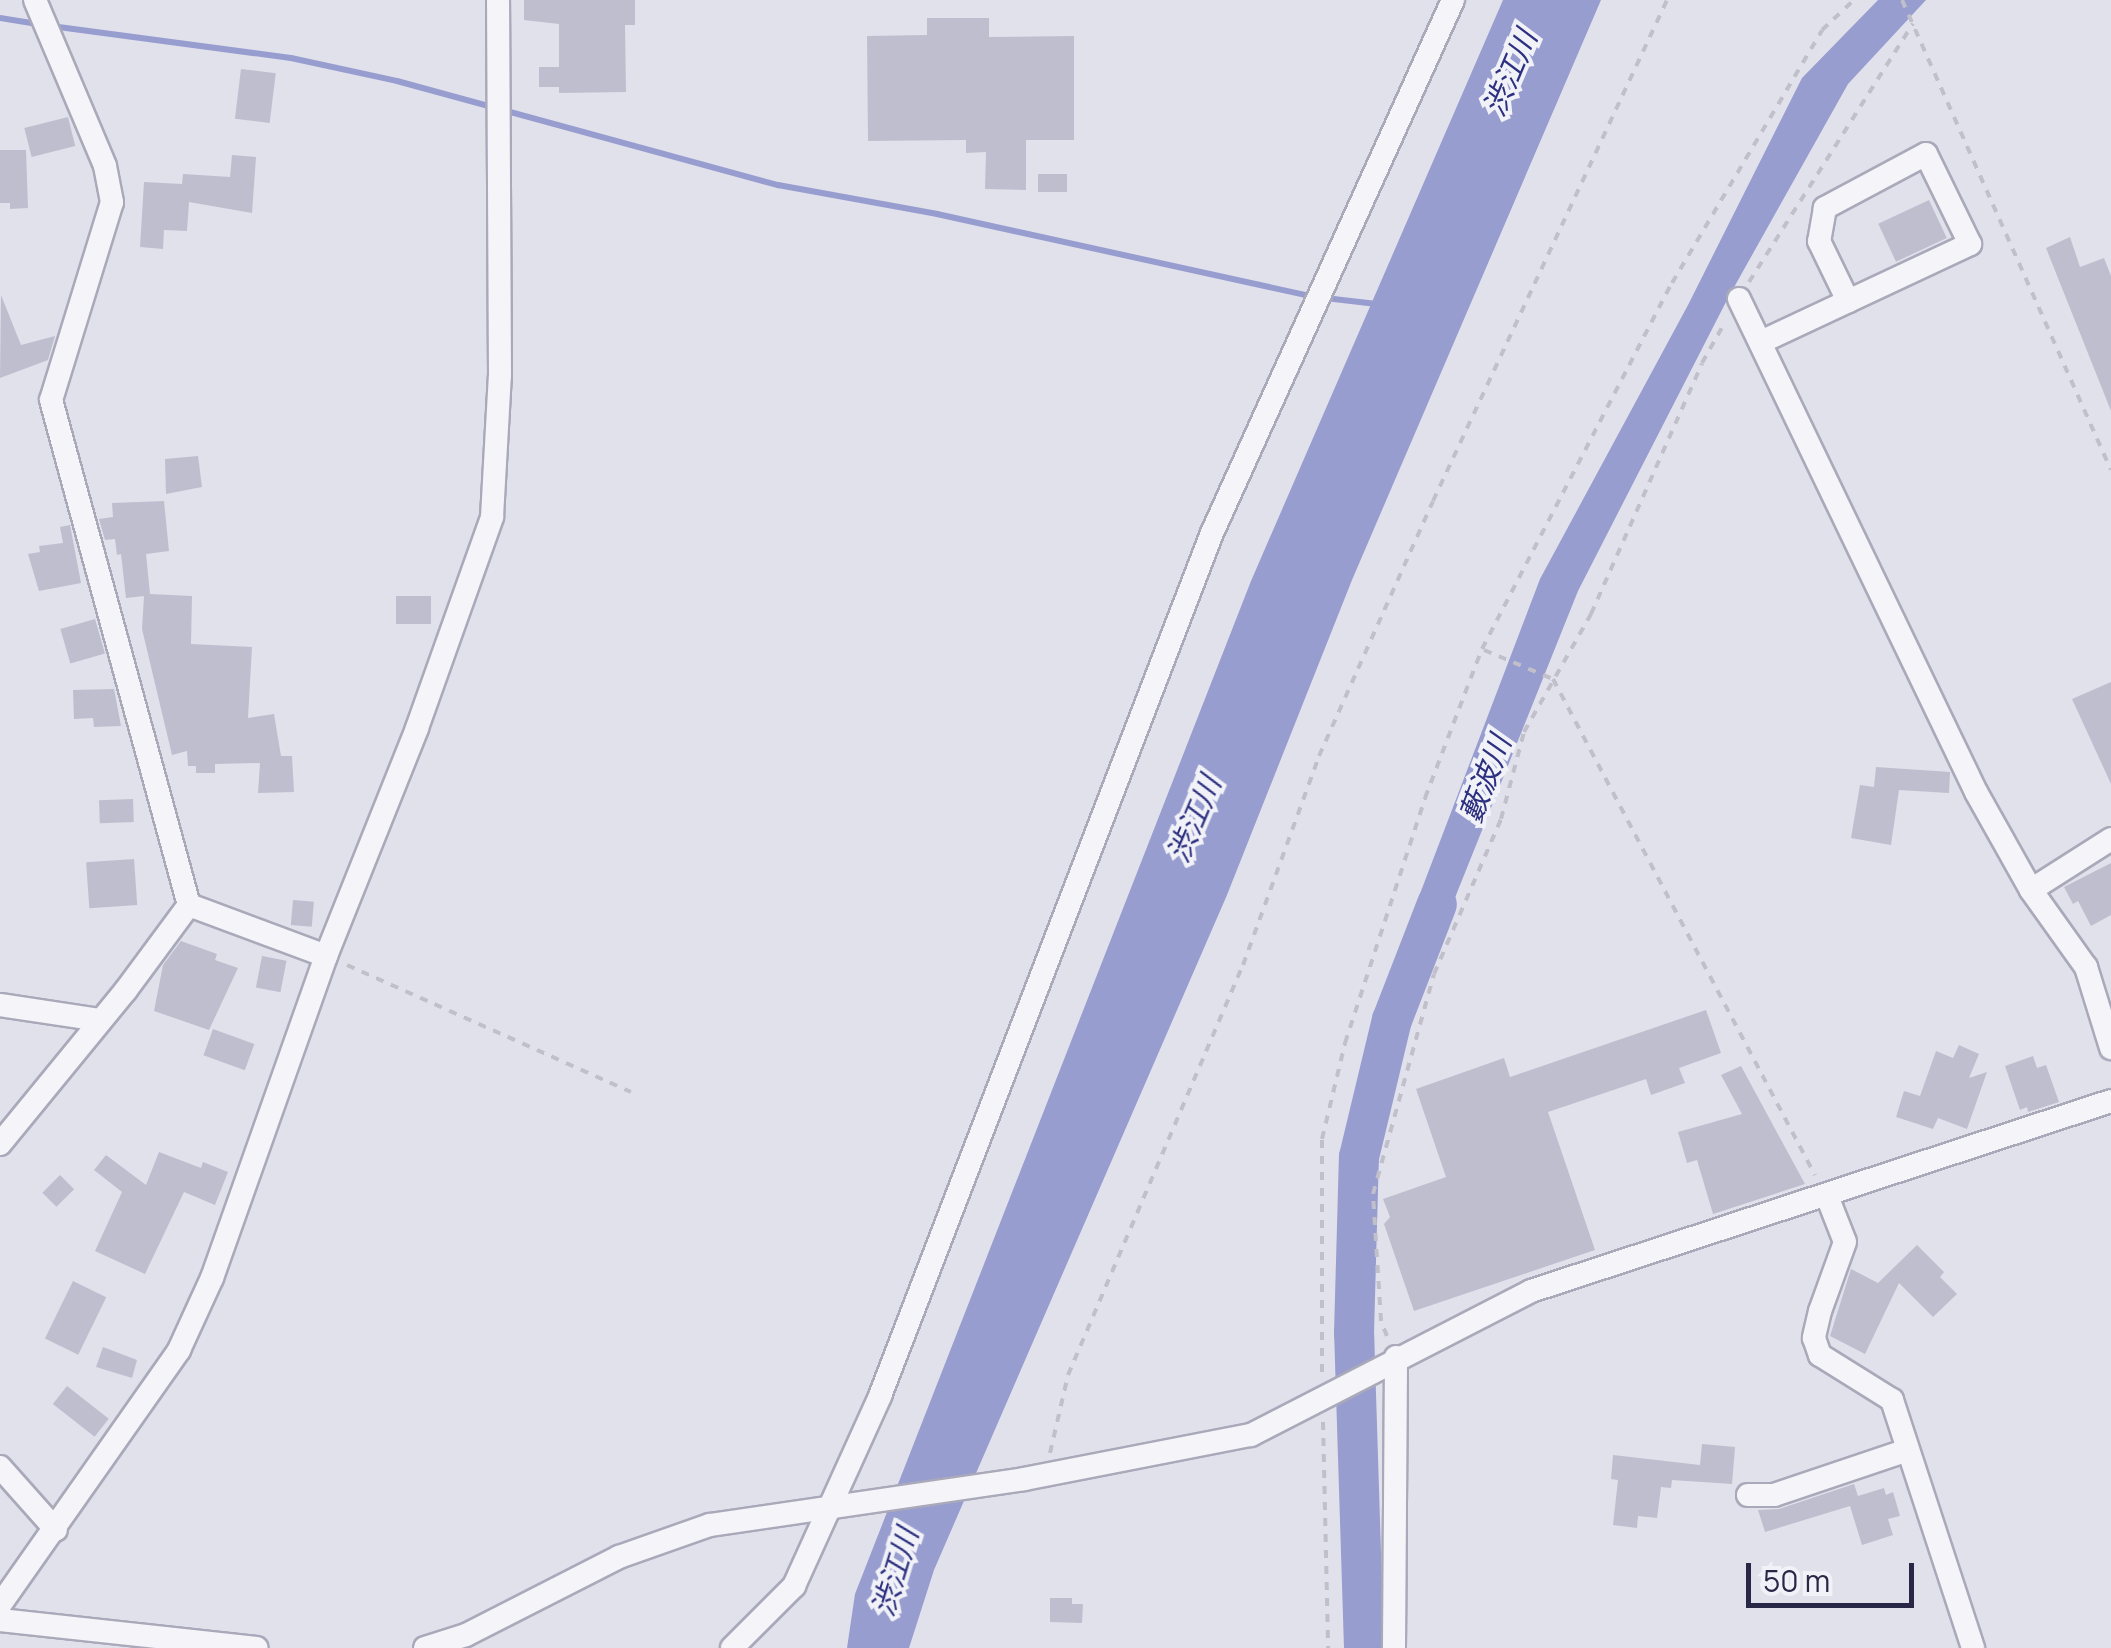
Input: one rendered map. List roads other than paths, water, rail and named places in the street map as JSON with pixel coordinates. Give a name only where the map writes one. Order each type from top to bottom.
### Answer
[{"type":"street","points":[[35,0],[105,166],[112,202],[51,400],[189,905]]},
{"type":"street","points":[[0,1605],[178,1350],[212,1278],[326,956],[417,728],[492,517],[500,375],[498,0]]},
{"type":"street","points":[[732,1648],[794,1586],[836,1508],[1212,534],[1452,0]]},
{"type":"street","points":[[1760,342],[1848,301],[1970,244],[1926,154],[1825,208],[1819,242],[1848,301]]},
{"type":"street","points":[[1739,299],[1976,792],[2031,890],[2086,967],[2111,1048]]},
{"type":"street","points":[[2031,890],[2111,839]]},
{"type":"street","points":[[189,905],[326,956]]},
{"type":"street","points":[[0,1144],[189,905]]},
{"type":"street","points":[[0,1005],[99,1020]]},
{"type":"street","points":[[425,1648],[466,1636],[618,1557],[710,1525],[1024,1479],[1250,1434],[1531,1291],[2111,1101]]},
{"type":"street","points":[[1827,1196],[1845,1242],[1814,1338],[1820,1355],[1892,1400],[1973,1648]]},
{"type":"street","points":[[1388,1361],[1394,1648]]},
{"type":"street","points":[[1748,1496],[1774,1496],[1908,1450]]},
{"type":"street","points":[[0,1467],[56,1530]]},
{"type":"street","points":[[0,1620],[256,1648]]},
{"type":"water","name":"渋江川","points":[[1503,0],[1601,0],[1352,580],[1227,895],[934,1570],[909,1648],[847,1648],[855,1594],[1251,581]]},
{"type":"water","points":[[1878,0],[1926,0],[1848,84],[1728,298],[1578,591],[1432,955],[1397,954],[1540,579],[1688,305],[1802,78]]},
{"type":"waterway","points":[[0,18],[38,24]]},
{"type":"waterway","points":[[51,26],[291,58],[397,81],[778,185],[937,214],[1313,297]]},
{"type":"waterway","points":[[1325,298],[1377,304]]},
{"type":"waterway","name":"藪波川","points":[[1364,1648],[1354,1333],[1359,1157],[1392,1020],[1437,904]]}]
